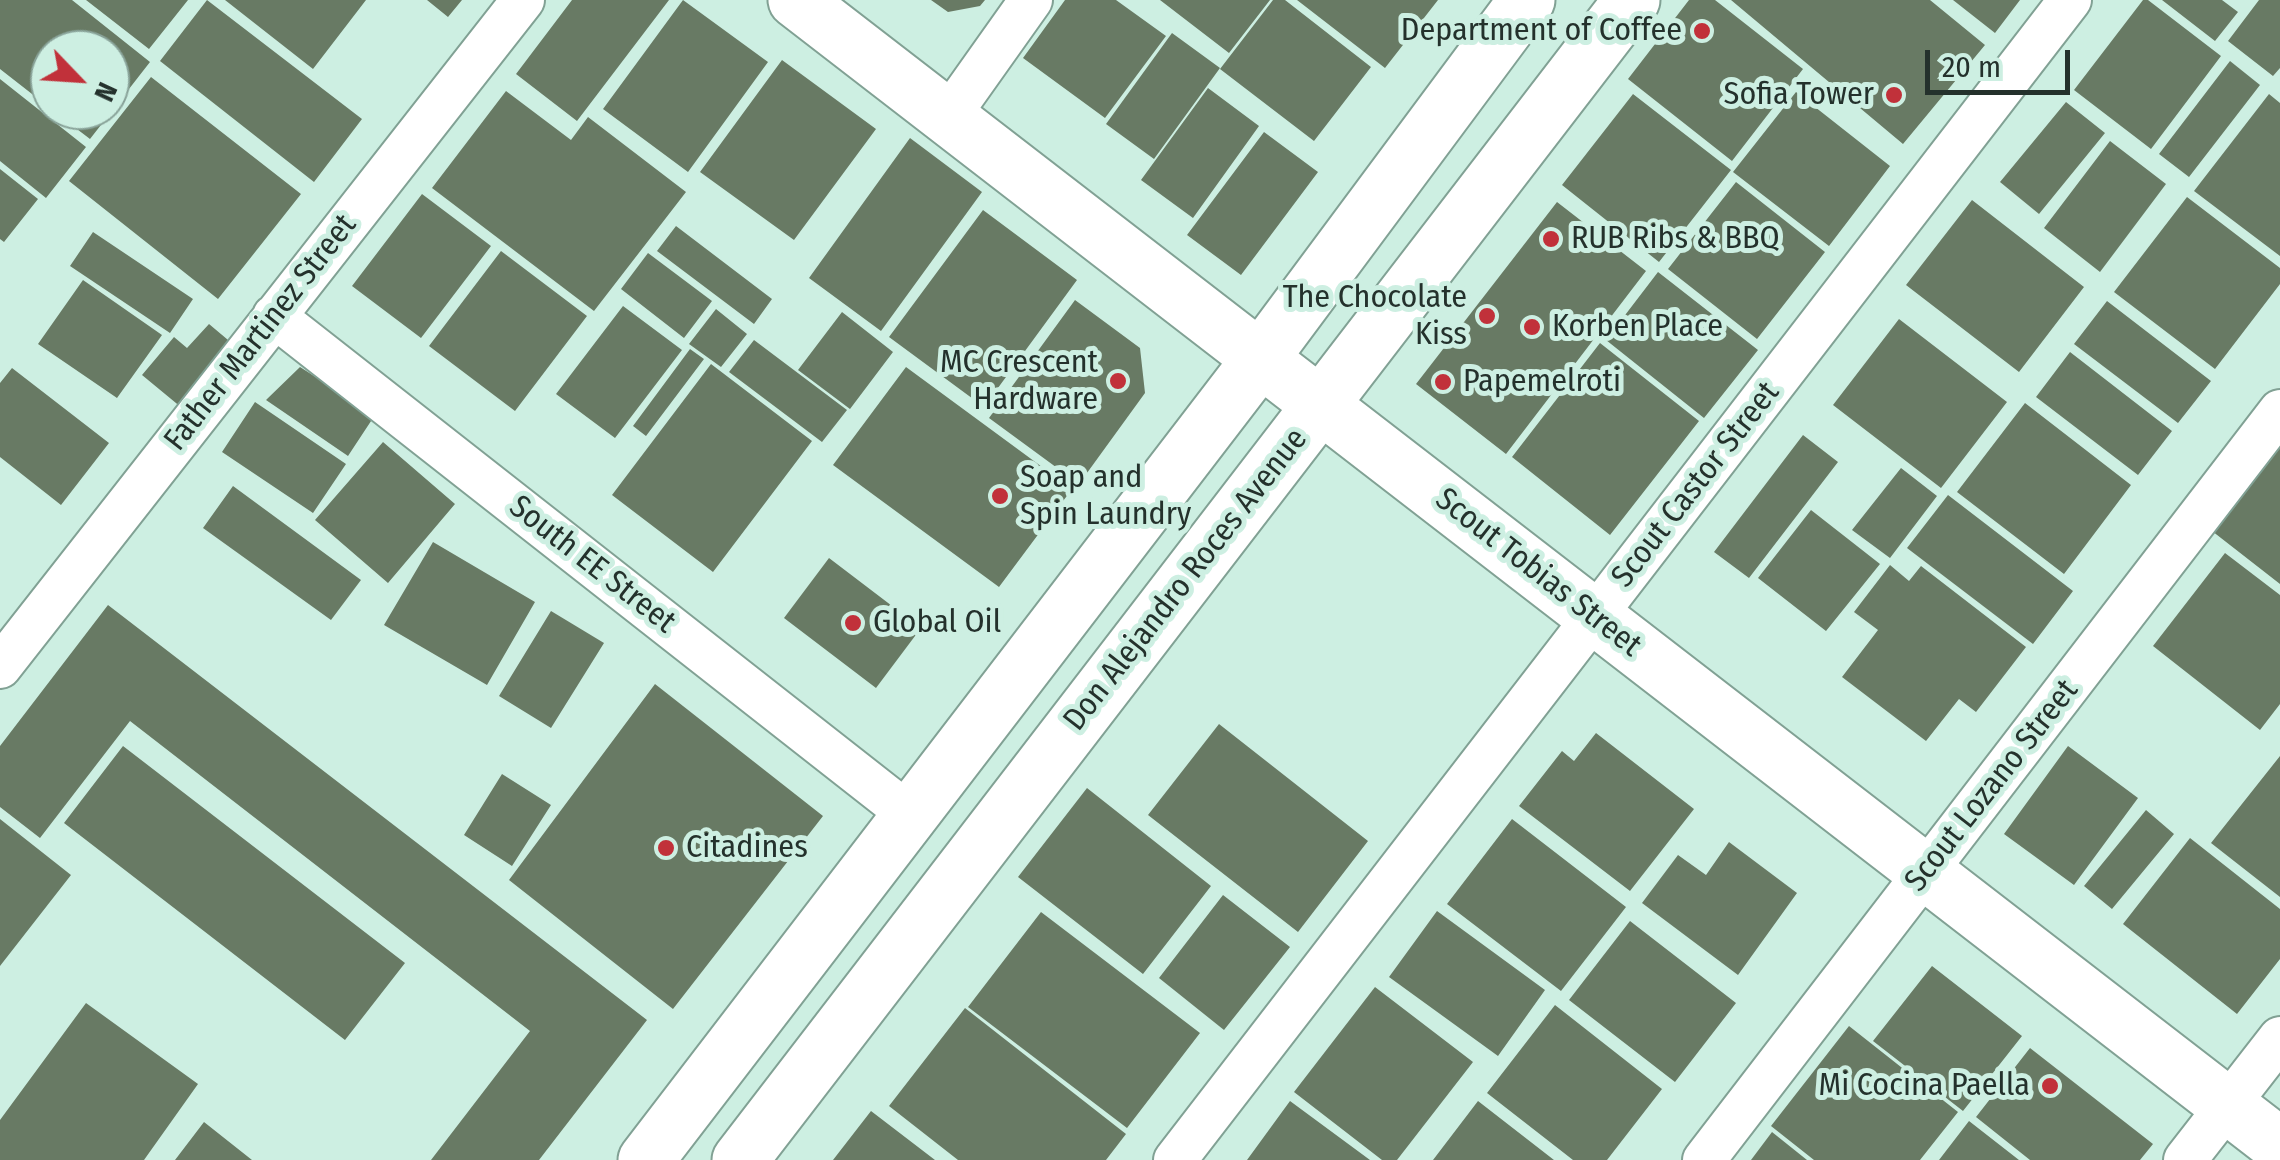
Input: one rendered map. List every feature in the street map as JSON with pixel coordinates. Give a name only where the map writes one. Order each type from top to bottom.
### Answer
[{"type":"main road","name":"Scout Tobias Street","points":[[796,0],[2280,1146]]},
{"type":"main road","points":[[646,1160],[1261,358],[1527,0]]},
{"type":"main road","name":"Don Alejandro Roces Avenue","points":[[740,1160],[1632,0]]},
{"type":"street","name":"Father Martinez Street","points":[[0,667],[523,0]]},
{"type":"street","points":[[948,117],[1031,0]]},
{"type":"street","name":"Scout Castor Street","points":[[1175,1160],[2070,0]]},
{"type":"street","name":"South EE Street","points":[[274,316],[910,815]]},
{"type":"street","name":"Scout Lozano Street","points":[[1704,1160],[2280,411]]},
{"type":"street","points":[[2185,1160],[2280,1038]]},
{"type":"building","points":[[0,0],[72,0],[110,30],[30,30],[30,92],[0,69]]},
{"type":"building","points":[[86,0],[188,0],[149,49],[130,30],[125,30]]},
{"type":"building","points":[[207,0],[362,119],[314,182],[160,61]]},
{"type":"building","points":[[225,0],[366,0],[313,69]]},
{"type":"building","points":[[427,0],[462,0],[448,17]]},
{"type":"building","points":[[572,0],[669,0],[577,121],[516,74]]},
{"type":"building","points":[[683,0],[768,62],[688,172],[603,109]]},
{"type":"building","points":[[931,0],[985,0],[980,6],[948,12]]},
{"type":"building","points":[[1065,0],[1116,0],[1166,36],[1105,118],[1023,58]]},
{"type":"building","points":[[1160,0],[1270,0],[1229,53]]},
{"type":"building","points":[[1273,0],[1285,0],[1371,67],[1314,141],[1220,69]]},
{"type":"building","points":[[1297,0],[1438,0],[1385,68]]},
{"type":"building","points":[[1689,0],[1715,0],[1803,69],[1732,161],[1628,79]]},
{"type":"building","name":"Sofia Tower","points":[[1731,0],[1930,0],[1985,45],[1903,144]]},
{"type":"building","points":[[1953,0],[2020,0],[1995,33]]},
{"type":"building","points":[[2143,0],[2221,56],[2151,149],[2074,90]]},
{"type":"building","points":[[2162,0],[2222,0],[2238,12],[2215,41]]},
{"type":"building","points":[[2259,0],[2280,0],[2280,68],[2273,76],[2228,41]]},
{"type":"building","points":[[1172,33],[1220,68],[1154,159],[1106,124]]},
{"type":"building","points":[[130,46],[150,62],[130,88]]},
{"type":"building","points":[[782,60],[876,129],[794,240],[700,172]]},
{"type":"building","points":[[2230,61],[2260,85],[2189,177],[2159,154]]},
{"type":"building","points":[[151,77],[301,194],[218,299],[69,181],[109,130],[130,130],[130,104]]},
{"type":"building","points":[[0,79],[30,103],[30,130],[64,130],[86,147],[46,198],[0,161]]},
{"type":"building","points":[[1208,88],[1259,126],[1193,218],[1141,180]]},
{"type":"building","points":[[506,91],[571,140],[588,117],[686,192],[594,311],[432,188]]},
{"type":"building","points":[[1796,92],[1890,166],[1829,246],[1733,172]]},
{"type":"building","points":[[1633,94],[1731,170],[1659,262],[1562,185]]},
{"type":"building","points":[[2269,94],[2280,103],[2280,256],[2194,191]]},
{"type":"building","points":[[2066,102],[2105,133],[2039,214],[2000,182]]},
{"type":"building","points":[[78,130],[97,130],[90,139]]},
{"type":"building","points":[[1264,132],[1318,172],[1241,275],[1187,235]]},
{"type":"building","points":[[910,138],[982,192],[881,331],[809,278]]},
{"type":"building","points":[[2110,141],[2166,184],[2100,272],[2044,228]]},
{"type":"building","points":[[0,169],[38,199],[4,242],[0,239]]},
{"type":"building","points":[[1736,182],[1825,252],[1757,339],[1668,269]]},
{"type":"building","points":[[422,194],[491,246],[421,338],[352,286]]},
{"type":"building","points":[[2187,197],[2280,268],[2280,284],[2215,369],[2114,292]]},
{"type":"building","points":[[1972,200],[2084,287],[2019,372],[1906,285]]},
{"type":"building","name":"Korben Place","points":[[1557,202],[1646,271],[1506,454],[1416,384]]},
{"type":"building","points":[[983,210],[1077,280],[984,407],[889,337]]},
{"type":"building","points":[[676,226],[772,299],[754,324],[657,251]]},
{"type":"building","points":[[93,232],[193,299],[170,333],[70,266]]},
{"type":"building","points":[[501,251],[587,316],[515,411],[429,346]]},
{"type":"building","points":[[648,253],[712,301],[684,338],[621,289]]},
{"type":"building","points":[[1658,272],[1758,350],[1704,418],[1606,340]]},
{"type":"building","points":[[83,280],[162,335],[117,398],[38,344]]},
{"type":"building","points":[[1075,300],[1140,348],[1145,393],[1079,484],[989,418]]},
{"type":"building","points":[[2107,301],[2211,381],[2178,423],[2074,344]]},
{"type":"building","points":[[623,306],[682,350],[615,438],[556,394]]},
{"type":"building","points":[[716,309],[747,334],[721,367],[689,344]]},
{"type":"building","points":[[842,312],[893,352],[850,409],[798,370]]},
{"type":"building","points":[[1899,319],[2007,402],[1941,488],[1833,405]]},
{"type":"building","points":[[209,324],[234,345],[182,408],[142,375],[174,337],[187,348]]},
{"type":"building","points":[[754,340],[847,410],[822,442],[729,372]]},
{"type":"building","points":[[1600,343],[1699,421],[1610,535],[1512,457]]},
{"type":"building","points":[[690,349],[704,359],[646,436],[633,426]]},
{"type":"building","points":[[2070,352],[2172,431],[2138,475],[2036,397]]},
{"type":"building","points":[[711,364],[812,441],[713,572],[612,495]]},
{"type":"building","points":[[300,367],[375,415],[348,456],[266,400]]},
{"type":"building","points":[[906,367],[1072,489],[999,587],[833,465]]},
{"type":"building","points":[[12,368],[109,443],[61,505],[0,457],[0,383]]},
{"type":"building","points":[[255,402],[346,464],[313,513],[222,452]]},
{"type":"building","points":[[2025,403],[2131,485],[2064,574],[1957,492]]},
{"type":"building","points":[[1803,435],[1838,462],[1749,578],[1714,552]]},
{"type":"building","points":[[383,442],[455,504],[388,583],[315,520]]},
{"type":"building","points":[[2280,444],[2280,584],[2212,531]]},
{"type":"building","points":[[1901,468],[1937,496],[1890,558],[1852,530]]},
{"type":"building","points":[[233,486],[361,580],[331,620],[203,528]]},
{"type":"building","points":[[1948,495],[2073,591],[2033,644],[1907,548]]},
{"type":"building","points":[[1811,510],[1880,564],[1826,631],[1758,578]]},
{"type":"building","points":[[433,542],[535,602],[487,685],[384,625]]},
{"type":"building","points":[[2225,553],[2280,595],[2280,704],[2260,730],[2153,646]]},
{"type":"building","name":"Global Oil","points":[[829,558],[921,628],[876,688],[784,618]]},
{"type":"building","points":[[1890,565],[1909,581],[1921,566],[2026,647],[1976,712],[1959,699],[1926,741],[1842,677],[1878,630],[1854,612]]},
{"type":"building","points":[[108,605],[647,1020],[539,1160],[431,1160],[530,1031],[130,721],[40,838],[0,807],[0,746]]},
{"type":"building","points":[[551,611],[604,643],[551,728],[499,696]]},
{"type":"building","name":"Citadines","points":[[655,684],[823,816],[673,1009],[509,880]]},
{"type":"building","points":[[1219,724],[1368,841],[1298,932],[1148,815]]},
{"type":"building","points":[[1596,733],[1694,809],[1630,891],[1519,806],[1562,751],[1574,761]]},
{"type":"building","points":[[123,746],[405,963],[345,1040],[64,823]]},
{"type":"building","points":[[2068,746],[2138,798],[2074,885],[2004,834]]},
{"type":"building","points":[[2280,756],[2280,897],[2211,843]]},
{"type":"building","points":[[502,774],[551,805],[512,866],[464,835]]},
{"type":"building","points":[[1087,788],[1211,886],[1143,974],[1018,877]]},
{"type":"building","points":[[2146,810],[2174,834],[2112,909],[2084,886]]},
{"type":"building","points":[[0,819],[71,875],[0,966]]},
{"type":"building","points":[[1512,819],[1626,907],[1561,991],[1447,904]]},
{"type":"building","points":[[2190,838],[2280,909],[2280,959],[2237,1014],[2123,924]]},
{"type":"building","points":[[1729,842],[1797,893],[1738,975],[1642,903],[1678,855],[1706,875]]},
{"type":"building","points":[[1223,895],[1290,947],[1224,1030],[1159,978]]},
{"type":"building","points":[[1437,911],[1545,990],[1498,1056],[1389,977]]},
{"type":"building","points":[[1041,912],[1200,1033],[1127,1128],[968,1007]]},
{"type":"building","points":[[1630,921],[1736,1003],[1675,1082],[1569,1000]]},
{"type":"building","points":[[1932,966],[2022,1036],[1963,1111],[1873,1041]]},
{"type":"building","points":[[1375,987],[1473,1062],[1397,1160],[1382,1160],[1294,1092]]},
{"type":"building","points":[[86,1003],[198,1084],[144,1160],[0,1160],[0,1120]]},
{"type":"building","points":[[1555,1005],[1662,1089],[1607,1160],[1573,1160],[1487,1093]]},
{"type":"building","points":[[965,1008],[1126,1134],[1106,1160],[958,1160],[889,1106]]},
{"type":"building","points":[[1849,1026],[1958,1112],[1920,1160],[1814,1160],[1771,1126]]},
{"type":"building","points":[[2030,1048],[2153,1144],[2140,1160],[2030,1160],[1976,1117]]},
{"type":"building","points":[[1290,1101],[1370,1160],[1247,1160]]},
{"type":"building","points":[[1478,1101],[1554,1160],[1433,1160]]},
{"type":"building","points":[[871,1111],[935,1160],[833,1160]]},
{"type":"building","points":[[1969,1121],[2019,1160],[1939,1160]]},
{"type":"building","points":[[204,1122],[252,1160],[175,1160]]},
{"type":"building","points":[[1772,1132],[1807,1160],[1751,1160]]},
{"type":"place","name":"Department of Coffee","points":[[1702,31]]},
{"type":"place","name":"Sofia Tower","points":[[1894,95]]},
{"type":"place","name":"RUB Ribs & BBQ","points":[[1551,239]]},
{"type":"place","name":"The Chocolate Kiss","points":[[1487,316]]},
{"type":"place","name":"Korben Place","points":[[1532,327]]},
{"type":"place","name":"MC Crescent Hardware","points":[[1118,381]]},
{"type":"place","name":"Papemelroti","points":[[1443,382]]},
{"type":"place","name":"Soap and Spin Laundry","points":[[1000,496]]},
{"type":"place","name":"Global Oil","points":[[853,623]]},
{"type":"place","name":"Citadines","points":[[666,848]]},
{"type":"place","name":"Mi Cocina Paella","points":[[2050,1086]]}]
